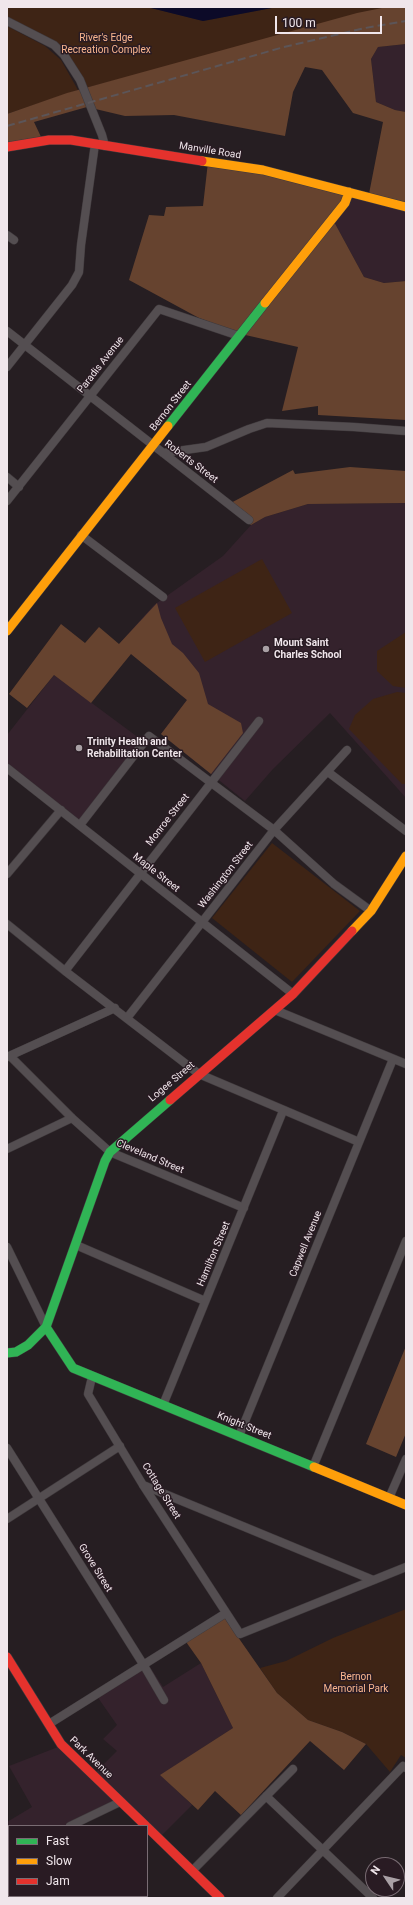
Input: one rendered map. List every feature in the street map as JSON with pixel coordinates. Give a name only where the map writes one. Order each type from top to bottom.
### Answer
[{"type":"street","points":[[7,20],[54,45],[64,55],[80,80],[105,146]]},
{"type":"street","name":"Manville Road","points":[[7,147],[49,140],[71,140],[263,170],[406,207]]},
{"type":"street","points":[[7,366],[72,285],[79,272],[81,245],[95,144]]},
{"type":"street","name":"Bernon Street","points":[[8,628],[345,203],[349,192]]},
{"type":"street","points":[[7,235],[14,240]]},
{"type":"street","name":"Paradis Avenue","points":[[7,501],[159,309],[239,336]]},
{"type":"street","name":"Roberts Street","points":[[7,332],[249,520]]},
{"type":"street","points":[[163,453],[206,447],[249,428],[266,423],[406,431]]},
{"type":"street","points":[[7,477],[19,486]]},
{"type":"street","points":[[81,535],[163,597]]},
{"type":"street","name":"Monroe Street","points":[[65,971],[210,782],[259,721]]},
{"type":"street","points":[[80,824],[149,736],[274,830],[334,884],[371,911]]},
{"type":"street","name":"Washington Street","points":[[127,1018],[274,830],[347,750]]},
{"type":"street","name":"Maple Street","points":[[7,768],[80,824],[293,994]]},
{"type":"street","points":[[328,772],[406,831]]},
{"type":"street","points":[[7,874],[61,810]]},
{"type":"street","name":"Logee Street","points":[[7,1353],[16,1352],[28,1346],[46,1328],[105,1161],[110,1152],[293,994],[371,911],[406,856]]},
{"type":"street","points":[[7,924],[65,971],[199,1074],[358,1142]]},
{"type":"street","points":[[8,1056],[114,1008]]},
{"type":"street","points":[[275,1010],[406,1064]]},
{"type":"street","name":"Cleveland Street","points":[[8,1056],[72,1118],[110,1152],[244,1208]]},
{"type":"street","name":"Capwell Avenue","points":[[239,1436],[393,1059]]},
{"type":"street","name":"Hamilton Street","points":[[163,1405],[283,1111]]},
{"type":"street","points":[[7,1149],[72,1118]]},
{"type":"street","points":[[313,1467],[406,1241]]},
{"type":"street","points":[[76,1245],[205,1301]]},
{"type":"street","points":[[7,1248],[46,1328]]},
{"type":"street","name":"Knight Street","points":[[46,1328],[73,1368],[406,1505]]},
{"type":"street","name":"Cottage Street","points":[[92,1377],[88,1394],[143,1485],[240,1634],[373,1580]]},
{"type":"street","points":[[7,1519],[120,1446]]},
{"type":"street","name":"Grove Street","points":[[7,1448],[143,1664],[164,1700]]},
{"type":"street","points":[[389,1498],[406,1459]]},
{"type":"street","points":[[143,1485],[373,1580],[406,1567]]},
{"type":"street","points":[[49,1724],[226,1613]]},
{"type":"street","name":"Park Avenue","points":[[7,1657],[61,1744],[144,1825]]},
{"type":"street","points":[[277,1898],[404,1767]]},
{"type":"street","points":[[193,1870],[292,1769]]},
{"type":"street","points":[[266,1796],[373,1898]]},
{"type":"street","points":[[72,1825],[120,1802]]},
{"type":"street","name":"Park Avenue","points":[[148,1829],[193,1870],[220,1898]]},
{"type":"shaded area","points":[[147,7],[277,7],[203,21]]},
{"type":"shaded area","points":[[387,7],[406,7],[406,44],[378,47],[371,59],[376,102],[395,110],[406,112],[406,207],[368,199],[383,122],[353,113],[322,70],[305,67],[293,92],[285,136],[174,115],[125,116],[87,107],[34,122],[42,139],[7,144],[7,114],[67,93],[357,13]]},
{"type":"shaded area","points":[[406,44],[406,112],[395,110],[376,102],[371,59],[378,47]]},
{"type":"shaded area","points":[[208,162],[347,193],[332,218],[364,277],[384,283],[406,281],[406,420],[318,415],[318,406],[282,411],[298,347],[241,334],[199,318],[129,280],[149,215],[164,216],[166,207],[203,206]]},
{"type":"shaded area","points":[[347,193],[406,207],[406,281],[384,283],[364,277],[332,218]]},
{"type":"shaded area","points":[[350,467],[406,471],[406,503],[308,504],[265,517],[251,525],[227,505],[293,470],[295,474]]},
{"type":"shaded area","name":"Mount Saint Charles School","points":[[406,503],[406,798],[330,713],[273,769],[245,801],[161,734],[187,700],[119,644],[154,605],[223,556],[251,525],[265,517],[308,504]]},
{"type":"shaded area","points":[[157,603],[161,618],[172,644],[183,653],[199,673],[208,704],[241,723],[243,733],[211,774],[161,734],[187,700],[131,654],[91,703],[54,675],[27,708],[9,694],[61,624],[85,643],[99,627],[119,644]]},
{"type":"shaded area","points":[[54,675],[143,741],[79,822],[7,766],[7,735]]},
{"type":"shaded area","points":[[406,1346],[406,1433],[396,1457],[366,1444]]},
{"type":"shaded area","points":[[224,1617],[277,1693],[308,1720],[342,1732],[366,1744],[344,1770],[310,1741],[241,1815],[215,1791],[198,1810],[160,1775],[233,1728],[201,1663],[184,1639]]},
{"type":"shaded area","points":[[146,1661],[163,1687],[201,1663],[233,1728],[161,1775],[192,1805],[161,1836],[124,1800],[65,1825],[8,1825],[8,1826],[7,1822],[32,1807],[9,1766],[58,1747],[91,1777],[117,1751],[103,1739],[117,1725],[94,1692]]},
{"type":"green space","name":"River's Edge Recreation Complex","points":[[7,7],[147,7],[203,21],[277,7],[405,7],[85,88],[73,62],[7,18]]},
{"type":"green space","points":[[7,26],[45,46],[61,60],[78,90],[7,114]]},
{"type":"green space","points":[[262,559],[292,613],[205,662],[175,608]]},
{"type":"green space","points":[[406,632],[406,688],[393,686],[377,671],[377,651]]},
{"type":"green space","points":[[397,692],[406,693],[406,784],[402,784],[349,729],[355,715],[373,699]]},
{"type":"green space","points":[[272,843],[360,911],[292,982],[212,918]]},
{"type":"green space","name":"Bernon Memorial Park","points":[[406,1609],[406,1758],[401,1755],[390,1772],[366,1744],[342,1732],[308,1720],[277,1693],[260,1668],[286,1661],[333,1638]]},
{"type":"railway","points":[[7,126],[284,47],[365,28],[406,21]]},
{"type":"traffic: fast","points":[[168,426],[265,303]]},
{"type":"traffic: fast","points":[[7,1353],[16,1352],[28,1345],[46,1327],[105,1161],[110,1152],[170,1100]]},
{"type":"traffic: fast","points":[[46,1327],[73,1368],[314,1467]]},
{"type":"traffic: slow","points":[[202,161],[263,170],[406,207]]},
{"type":"traffic: slow","points":[[265,303],[345,203],[349,192]]},
{"type":"traffic: slow","points":[[7,631],[168,426]]},
{"type":"traffic: slow","points":[[352,931],[371,911],[406,856]]},
{"type":"traffic: slow","points":[[314,1467],[406,1505]]},
{"type":"traffic: jam","points":[[7,147],[49,140],[71,140],[202,161]]},
{"type":"traffic: jam","points":[[170,1100],[293,994],[352,931]]},
{"type":"traffic: jam","points":[[7,1657],[61,1744],[145,1825]]},
{"type":"traffic: jam","points":[[148,1828],[220,1898]]},
{"type":"place","name":"Mount Saint Charles School","points":[[266,649]]},
{"type":"place","name":"Trinity Health and Rehabilitation Center","points":[[79,748]]}]
